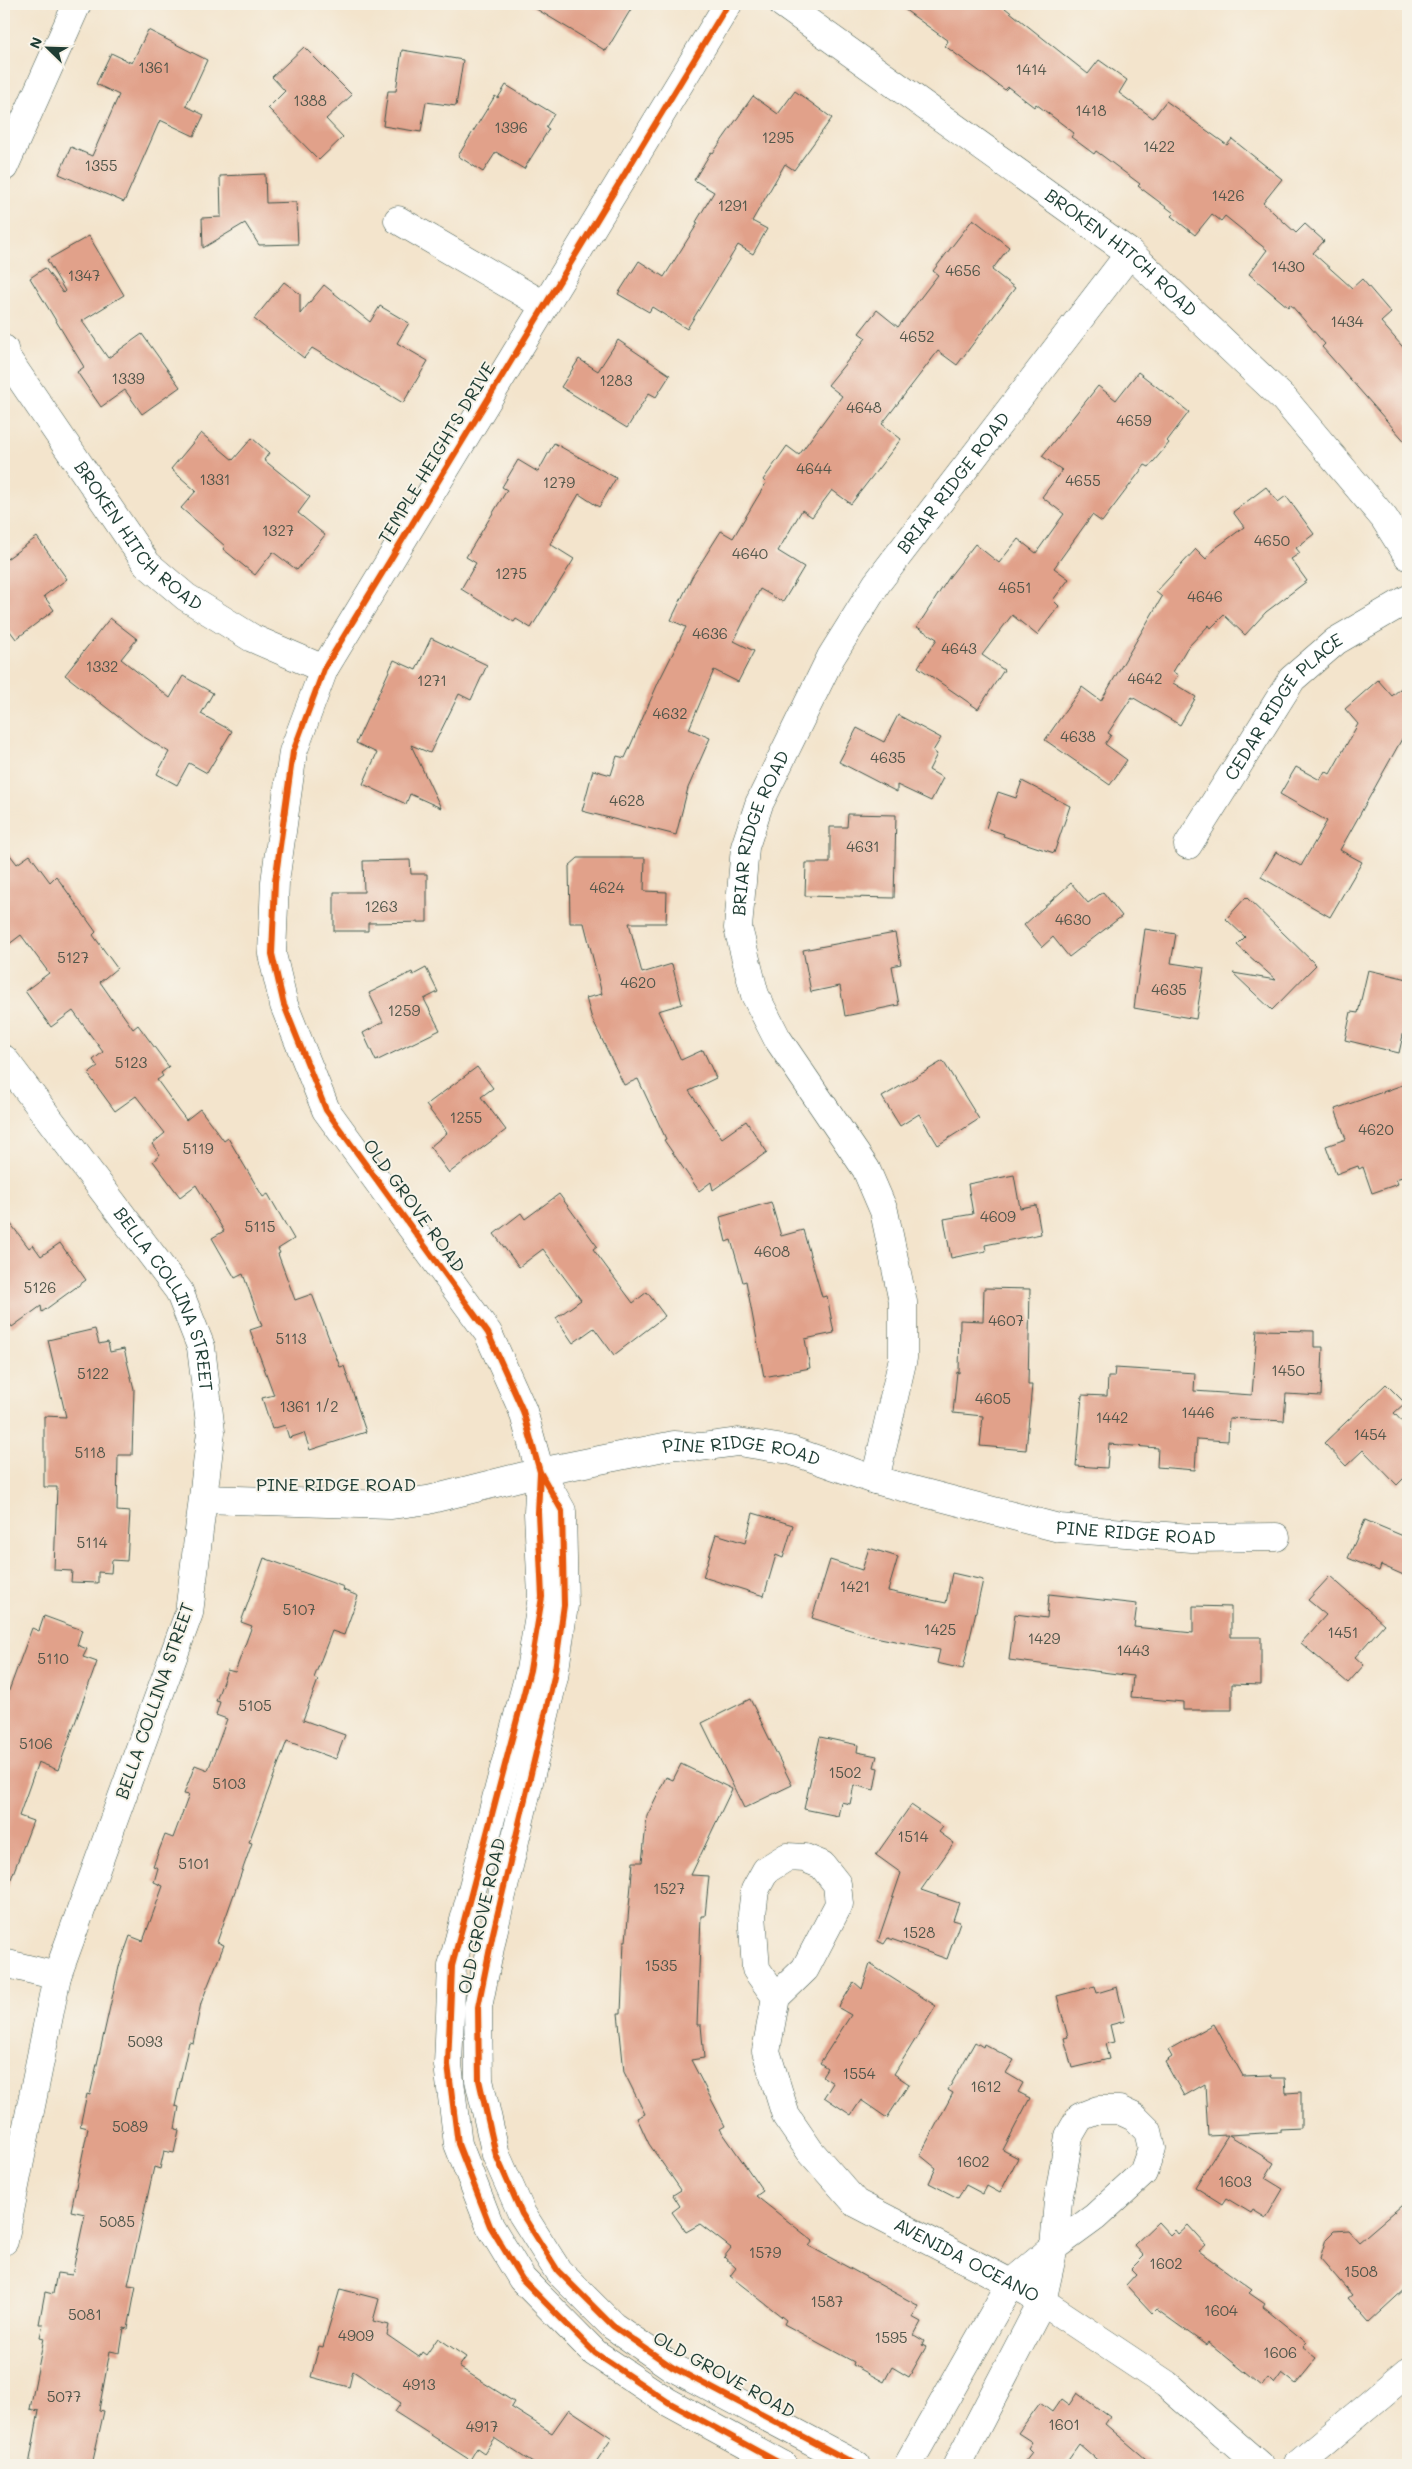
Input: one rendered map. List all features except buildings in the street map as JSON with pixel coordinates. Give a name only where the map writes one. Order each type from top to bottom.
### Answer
[{"type":"street","points":[[4,167],[77,4]]},
{"type":"street","name":"TEMPLE HEIGHTS DRIVE","points":[[272,954],[275,882],[293,752],[324,669],[728,4]]},
{"type":"street","name":"BROKEN HITCH ROAD","points":[[782,4],[1130,253],[1284,399],[1384,518],[1408,556]]},
{"type":"street","points":[[398,220],[544,305]]},
{"type":"street","name":"BRIAR RIDGE ROAD","points":[[875,1480],[903,1358],[903,1302],[884,1210],[866,1169],[777,1038],[755,995],[738,928],[745,847],[759,804],[831,657],[876,583],[1130,253]]},
{"type":"street","name":"BROKEN HITCH ROAD","points":[[4,348],[6,357],[146,564],[186,597],[252,638],[324,669]]},
{"type":"street","name":"CEDAR RIDGE PLACE","points":[[1188,845],[1292,680],[1336,641],[1408,599]]},
{"type":"street","name":"OLD GROVE ROAD","points":[[272,954],[284,1005],[326,1110],[488,1333],[523,1411],[540,1472],[562,1511],[564,1605],[554,1678],[492,1933],[478,2007],[479,2080],[496,2155],[522,2214],[558,2271],[613,2326],[672,2367],[857,2465]]},
{"type":"street","name":"BELLA COLLINA STREET","points":[[4,1059],[179,1291],[201,1347],[211,1432],[189,1612],[57,1976],[4,2241]]},
{"type":"street","name":"PINE RIDGE ROAD","points":[[204,1499],[390,1504],[428,1500],[540,1472],[674,1445],[701,1447],[738,1442],[790,1450],[875,1480],[1059,1528],[1192,1538],[1276,1537]]},
{"type":"street","name":"OLD GROVE ROAD","points":[[540,1472],[538,1513],[542,1596],[530,1670],[452,1966],[448,2064],[458,2144],[490,2226],[522,2279],[595,2353],[668,2402],[783,2465]]},
{"type":"street","points":[[787,1857],[805,1858],[822,1865],[837,1884],[839,1904],[805,1969],[776,1997],[756,1969],[752,1914],[755,1890],[766,1870],[787,1857]]},
{"type":"street","points":[[4,1963],[57,1976]]},
{"type":"street","name":"AVENIDA OCEANO","points":[[776,1997],[766,2051],[786,2116],[810,2151],[856,2203],[1011,2283],[1042,2302],[1166,2384],[1259,2465]]},
{"type":"street","points":[[908,2465],[1011,2283],[1054,2248],[1095,2217],[1143,2173],[1152,2148],[1148,2131],[1134,2117],[1119,2110],[1098,2110],[1080,2117],[1069,2136],[1058,2201],[1054,2248],[1042,2302],[957,2465]]},
{"type":"street","points":[[1297,2465],[1408,2372]]},
{"type":"cycle path","points":[[728,4],[324,669],[293,752],[275,882],[272,954],[284,1005],[326,1110],[488,1333],[523,1411],[540,1472],[562,1511],[564,1605],[554,1677],[493,1933],[478,2007],[479,2080],[496,2155],[522,2214],[558,2271],[613,2326],[672,2367],[857,2465]]},
{"type":"cycle path","points":[[540,1472],[538,1513],[542,1597],[530,1670],[452,1966],[448,2065],[458,2144],[490,2226],[522,2279],[595,2353],[668,2402],[783,2465]]}]
